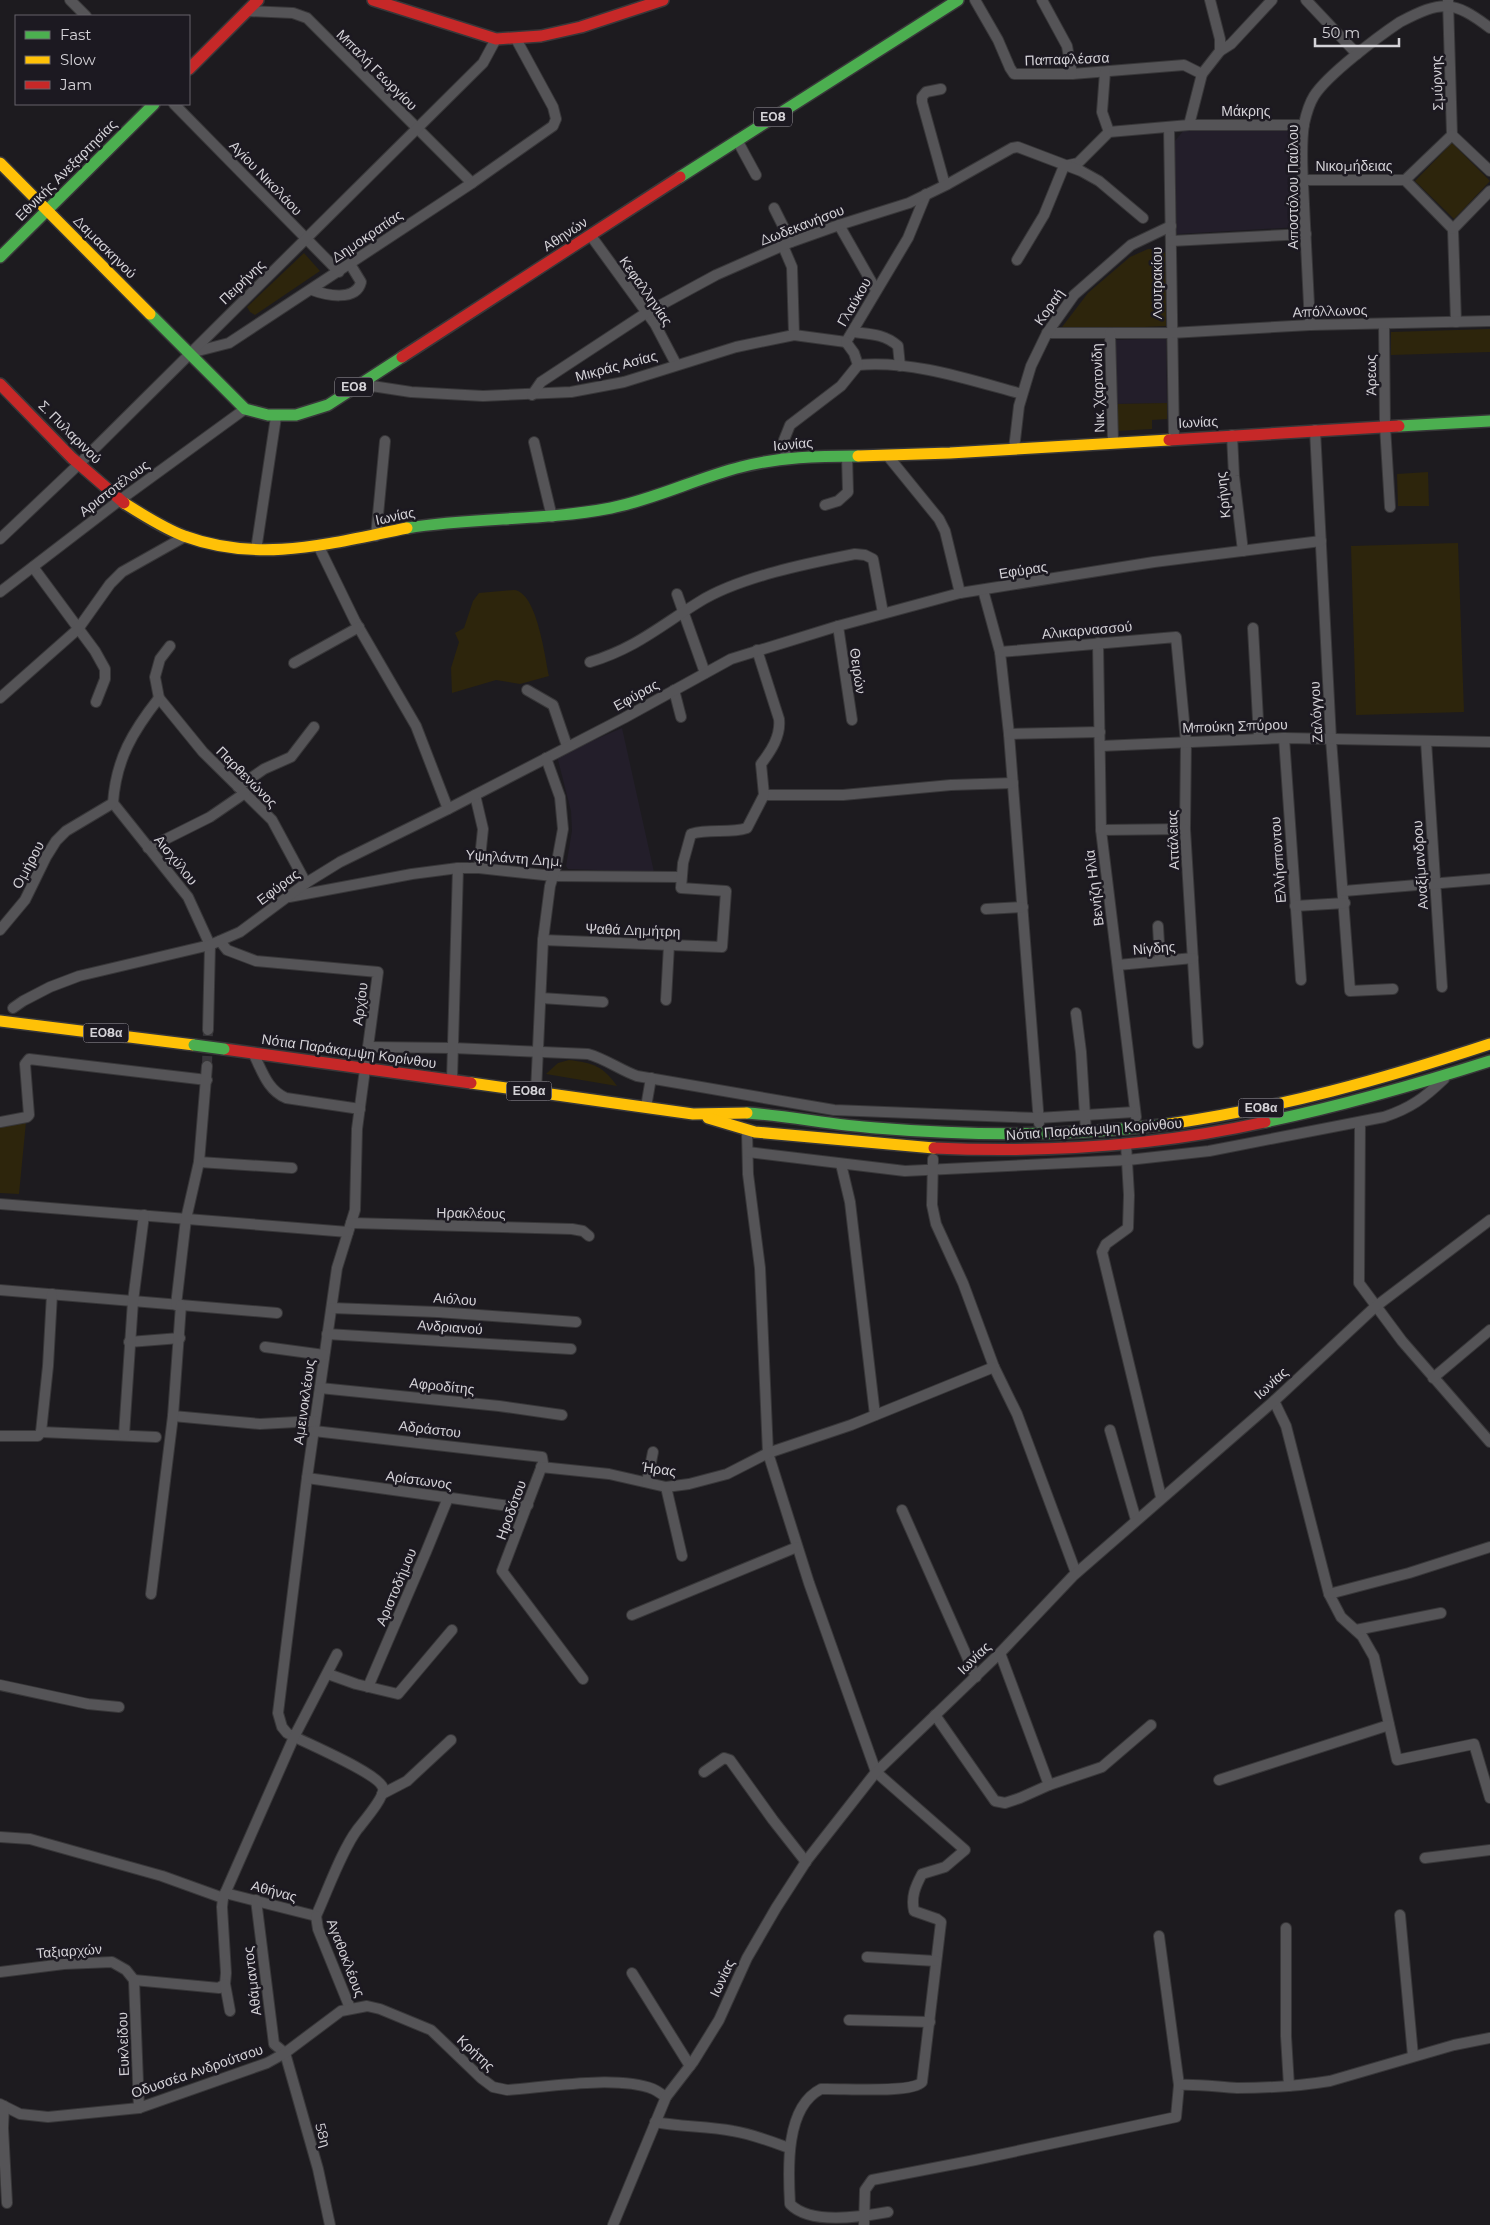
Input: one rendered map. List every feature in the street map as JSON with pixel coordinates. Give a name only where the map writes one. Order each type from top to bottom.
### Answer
[{"type":"main road","points":[[190,68],[258,0]]},
{"type":"main road","points":[[373,0],[496,39],[516,39],[581,28],[663,0]]},
{"type":"main road","name":"Αθηνών","points":[[245,409],[276,416],[294,417],[328,405],[737,140],[958,0]]},
{"type":"main road","name":"Εθνικής Ανεξαρτησίας","points":[[0,257],[153,105]]},
{"type":"main road","name":"Δαμασκηνού","points":[[0,163],[189,353]]},
{"type":"main road","points":[[189,353],[245,409]]},
{"type":"main road","name":"Σ. Πυλαρινού","points":[[0,384],[79,464],[120,500]]},
{"type":"main road","name":"Ιωνίας","points":[[120,500],[186,536],[227,548],[284,551],[319,547],[430,524],[469,520],[552,517],[613,507],[658,495],[741,465],[786,458],[1014,449],[1490,421]]},
{"type":"main road","name":"Νότια Παράκαμψη Κορίνθου","points":[[0,1021],[224,1049],[646,1107],[693,1114],[747,1131],[936,1149],[1043,1150],[1198,1136],[1293,1118],[1354,1103],[1448,1074],[1488,1064]]},
{"type":"main road","name":"Νότια Παράκαμψη Κορίνθου","points":[[693,1114],[748,1113],[939,1133],[1040,1134],[1139,1128],[1196,1120],[1318,1096],[1392,1076],[1490,1044]]},
{"type":"street","points":[[70,0],[85,15]]},
{"type":"street","name":"Παπαφλέσσα","points":[[976,0],[1014,74],[1072,74],[1184,65],[1202,74]]},
{"type":"street","points":[[1042,0],[1067,46],[1072,74]]},
{"type":"street","points":[[1210,0],[1220,39],[1220,52]]},
{"type":"street","points":[[1189,125],[1202,74],[1220,52],[1231,44],[1272,0]]},
{"type":"street","points":[[1306,0],[1357,54]]},
{"type":"street","points":[[1448,1],[1466,9],[1490,28]]},
{"type":"street","name":"Αποστόλου Παύλου","points":[[1310,325],[1303,180],[1304,125],[1308,108],[1318,91],[1357,54],[1415,13],[1427,7],[1448,1]]},
{"type":"street","name":"Σμύρνης","points":[[1448,1],[1452,135]]},
{"type":"street","name":"Μπαλή Γεωργίου","points":[[247,12],[284,12],[307,18],[472,183]]},
{"type":"street","name":"Πειρήνης","points":[[0,539],[79,464],[483,63],[496,39]]},
{"type":"street","name":"Δημοκρατίας","points":[[189,353],[229,343],[472,183],[553,126],[556,119],[553,107],[516,39]]},
{"type":"street","points":[[1018,260],[1044,215],[1064,166],[1078,163],[1109,132],[1102,112],[1105,72]]},
{"type":"street","points":[[941,89],[926,92],[922,97],[922,102],[945,185]]},
{"type":"street","name":"Αγίου Νικολάου","points":[[175,105],[339,272]]},
{"type":"street","name":"Μάκρης","points":[[1109,132],[1189,125],[1304,125]]},
{"type":"street","name":"Λουτρακίου","points":[[1169,127],[1174,439]]},
{"type":"street","points":[[1456,322],[1453,229],[1405,180],[1452,135],[1490,170]]},
{"type":"street","points":[[737,140],[756,175]]},
{"type":"street","name":"Δωδεκανήσου","points":[[532,395],[541,382],[646,313],[716,275],[787,244],[909,203],[1012,148],[1018,147],[1081,171],[1099,181],[1143,218]]},
{"type":"street","name":"Νικομήδειας","points":[[1303,180],[1405,180]]},
{"type":"street","points":[[1453,229],[1490,191]]},
{"type":"street","name":"Γλαύκου","points":[[858,365],[854,353],[846,342],[908,238],[926,194]]},
{"type":"street","points":[[774,208],[787,244],[792,267],[794,335]]},
{"type":"street","points":[[839,225],[876,290]]},
{"type":"street","name":"Κοραή","points":[[1014,449],[1014,430],[1022,394],[1031,366],[1047,334],[1074,295],[1131,245],[1171,226]]},
{"type":"street","points":[[1171,241],[1306,234]]},
{"type":"street","name":"Κεφαλληνίας","points":[[591,236],[655,324],[676,364]]},
{"type":"street","points":[[312,290],[326,295],[341,295],[353,292],[360,286],[361,282],[350,264]]},
{"type":"street","name":"Απόλλωνος","points":[[1047,334],[1171,333],[1310,325],[1490,321]]},
{"type":"street","name":"Άρεως","points":[[1384,324],[1385,426],[1390,507]]},
{"type":"street","points":[[853,332],[886,337],[894,342],[898,346],[900,366]]},
{"type":"street","name":"Νικ. Χαρτονίδη","points":[[1110,333],[1113,442]]},
{"type":"street","name":"Μικράς Ασίας","points":[[359,384],[411,392],[483,396],[571,392],[624,382],[676,364],[736,347],[794,335],[846,342]]},
{"type":"street","points":[[786,458],[784,440],[790,425],[841,386],[858,365],[873,363],[900,366],[961,378],[1022,394]]},
{"type":"street","name":"Αριστοτέλους","points":[[0,592],[120,500],[245,409]]},
{"type":"street","points":[[256,550],[276,416]]},
{"type":"street","name":"Ζαλόγγου","points":[[1315,430],[1331,739],[1345,903],[1350,991],[1392,989]]},
{"type":"street","name":"Κρήνης","points":[[1232,435],[1234,476],[1243,551]]},
{"type":"street","points":[[376,536],[384,441]]},
{"type":"street","points":[[534,442],[552,517]]},
{"type":"street","points":[[887,455],[939,519],[945,531],[960,592]]},
{"type":"street","points":[[825,505],[838,501],[848,492],[847,456]]},
{"type":"street","points":[[0,698],[78,629],[110,584],[122,572],[186,536]]},
{"type":"street","name":"Εφύρας","points":[[13,1008],[22,1001],[50,987],[79,976],[210,946],[240,932],[306,883],[340,862],[448,810],[731,659],[838,626],[960,592],[983,590],[1154,562],[1321,541]]},
{"type":"street","points":[[319,547],[358,627],[416,726],[448,810]]},
{"type":"street","points":[[590,662],[628,648],[699,602],[742,584],[791,568],[855,554],[865,555],[873,559],[883,613]]},
{"type":"street","points":[[33,567],[95,651],[105,669],[105,679],[96,702]]},
{"type":"street","points":[[983,590],[1000,652],[1009,734],[1040,1134]]},
{"type":"street","points":[[677,594],[705,673]]},
{"type":"street","name":"Θειρών","points":[[838,626],[852,720]]},
{"type":"street","points":[[294,663],[358,627]]},
{"type":"street","points":[[1253,628],[1259,738]]},
{"type":"street","name":"Αλικαρνασσού","points":[[1000,652],[1176,637]]},
{"type":"street","name":"Αττάλειας","points":[[1176,637],[1186,742],[1185,829],[1198,1042]]},
{"type":"street","name":"Βενήζη Ηλία","points":[[1098,643],[1101,830],[1134,1112],[1139,1128]]},
{"type":"street","points":[[113,803],[114,786],[120,760],[143,719],[159,698],[155,677],[160,659],[170,646]]},
{"type":"street","points":[[681,877],[691,834],[699,832],[738,832],[747,828],[764,795],[761,764],[769,754],[780,728],[780,719],[757,650]]},
{"type":"street","points":[[527,690],[554,705],[567,746]]},
{"type":"street","points":[[674,690],[681,717]]},
{"type":"street","name":"Παρθενώνος","points":[[159,698],[203,752],[272,820],[306,883]]},
{"type":"street","points":[[148,848],[210,817],[264,769],[290,757],[314,727]]},
{"type":"street","points":[[1009,734],[1100,732]]},
{"type":"street","name":"Μπούκη Σπύρου","points":[[1101,746],[1259,738],[1490,742]]},
{"type":"street","name":"Ελλήσποντου","points":[[1284,738],[1301,980]]},
{"type":"street","name":"Αναξίμανδρου","points":[[1426,741],[1442,987]]},
{"type":"street","points":[[536,1092],[543,940],[548,898],[562,837],[563,812],[560,797],[546,758]]},
{"type":"street","points":[[764,795],[843,795],[951,785],[1013,783]]},
{"type":"street","points":[[475,795],[483,829],[479,868]]},
{"type":"street","name":"Αισχύλου","points":[[113,803],[188,897],[210,946],[208,1030]]},
{"type":"street","name":"Ομήρου","points":[[0,930],[26,900],[46,857],[56,841],[66,831],[113,803]]},
{"type":"street","points":[[1101,830],[1185,829]]},
{"type":"street","points":[[452,1080],[458,868]]},
{"type":"street","name":"Υψηλάντη Δημ.","points":[[288,898],[412,874],[458,868],[479,868],[553,876],[681,877]]},
{"type":"street","name":"Ψαθά Δημήτρη","points":[[543,940],[722,947],[726,891],[681,888],[681,877]]},
{"type":"street","points":[[1344,891],[1490,879]]},
{"type":"street","points":[[1295,906],[1345,903]]},
{"type":"street","points":[[986,909],[1022,907]]},
{"type":"street","points":[[1158,926],[1160,961]]},
{"type":"street","name":"Αρχίου","points":[[220,941],[227,950],[256,961],[378,972],[364,1068]]},
{"type":"street","points":[[666,1000],[669,945]]},
{"type":"street","name":"Νίγδης","points":[[1118,964],[1193,958]]},
{"type":"street","points":[[540,998],[603,1002]]},
{"type":"street","points":[[1076,1013],[1082,1052],[1086,1132]]},
{"type":"street","points":[[368,1047],[453,1048],[588,1054],[601,1057],[621,1070],[651,1078],[834,1110],[936,1117],[1038,1118],[1134,1112]]},
{"type":"street","points":[[253,1053],[270,1087],[277,1094],[286,1098],[360,1109]]},
{"type":"street","points":[[0,1122],[27,1117],[28,1115],[25,1064],[29,1059],[207,1080]]},
{"type":"street","points":[[151,1594],[173,1416],[180,1338],[179,1305],[186,1220],[200,1162],[207,1066]]},
{"type":"street","name":"Αμεινοκλέους","points":[[294,1737],[282,1727],[278,1713],[307,1478],[337,1268],[350,1228],[357,1196],[355,1155],[364,1068]]},
{"type":"street","points":[[748,1152],[905,1171],[932,1165],[971,1166],[1128,1160],[1200,1152],[1360,1123],[1404,1110],[1420,1101],[1448,1074]]},
{"type":"street","points":[[646,1107],[651,1078]]},
{"type":"street","points":[[832,1123],[834,1110]]},
{"type":"street","points":[[1293,1118],[1298,1134]]},
{"type":"street","points":[[1360,1123],[1359,1283],[1375,1306],[1434,1378],[1489,1440]]},
{"type":"street","points":[[747,1131],[748,1174],[760,1268],[764,1321],[768,1453],[798,1547],[876,1772],[965,1850],[956,1860],[945,1867],[922,1874],[916,1885],[912,1901],[914,1911],[941,1922],[925,2070],[922,2082],[918,2087],[898,2089],[822,2089],[813,2093],[805,2100],[788,2148],[790,2204],[799,2214],[811,2218],[864,2221],[888,2212]]},
{"type":"street","points":[[1126,1144],[1128,1160],[1128,1228],[1106,1244],[1102,1252],[1161,1498]]},
{"type":"street","points":[[1043,1150],[1044,1164]]},
{"type":"street","points":[[200,1162],[292,1168]]},
{"type":"street","points":[[841,1164],[850,1202],[875,1415]]},
{"type":"street","points":[[932,1165],[932,1205],[936,1224],[963,1283],[994,1367],[1017,1414],[1076,1573]]},
{"type":"street","name":"Ηρακλέους","points":[[0,1204],[186,1220],[350,1228],[572,1229],[583,1231],[589,1236]]},
{"type":"street","points":[[124,1435],[133,1301],[144,1216]]},
{"type":"street","name":"Ιωνίας","points":[[613,2225],[666,2097],[690,2066],[719,2020],[748,1958],[806,1862],[855,1796],[876,1772],[1000,1653],[1076,1573],[1274,1401],[1375,1306],[1490,1220]]},
{"type":"street","points":[[0,1290],[277,1313]]},
{"type":"street","points":[[0,1436],[28,1438],[38,1436],[41,1432],[48,1366],[52,1294]]},
{"type":"street","name":"Αιόλου","points":[[332,1308],[437,1312],[576,1322]]},
{"type":"street","points":[[1434,1378],[1490,1330]]},
{"type":"street","name":"Ανδριανού","points":[[327,1334],[571,1350]]},
{"type":"street","points":[[130,1342],[180,1338]]},
{"type":"street","points":[[265,1347],[324,1354]]},
{"type":"street","name":"Ήρας","points":[[542,1462],[674,1487],[727,1474],[768,1453],[875,1415],[994,1367]]},
{"type":"street","name":"Αφροδίτης","points":[[320,1388],[499,1406],[562,1415]]},
{"type":"street","points":[[1274,1401],[1286,1426],[1329,1594],[1341,1617],[1356,1630],[1368,1645],[1374,1657],[1397,1760],[1474,1744],[1490,1798]]},
{"type":"street","name":"Αδράστου","points":[[173,1416],[260,1424],[314,1426],[542,1462]]},
{"type":"street","points":[[1110,1430],[1136,1520]]},
{"type":"street","points":[[41,1432],[156,1437]]},
{"type":"street","points":[[647,1482],[653,1452]]},
{"type":"street","name":"Ηροδότου","points":[[542,1462],[528,1505],[502,1571],[583,1679]]},
{"type":"street","name":"Αρίστωνος","points":[[307,1478],[509,1506],[528,1505]]},
{"type":"street","points":[[666,1486],[682,1556]]},
{"type":"street","name":"Αριστοδήμου","points":[[368,1687],[448,1498]]},
{"type":"street","points":[[902,1510],[976,1676]]},
{"type":"street","points":[[632,1615],[798,1547]]},
{"type":"street","points":[[1329,1594],[1410,1573],[1490,1547]]},
{"type":"street","points":[[1356,1630],[1441,1613]]},
{"type":"street","points":[[328,1674],[368,1687],[398,1694],[452,1630]]},
{"type":"street","points":[[1000,1653],[1049,1785]]},
{"type":"street","points":[[230,2011],[225,1984],[222,1907],[224,1895],[294,1737],[338,1654]]},
{"type":"street","points":[[0,1684],[88,1704],[119,1707]]},
{"type":"street","points":[[935,1715],[995,1801],[1005,1802],[1102,1767],[1151,1725]]},
{"type":"street","points":[[1219,1780],[1389,1724]]},
{"type":"street","points":[[294,1737],[358,1768],[379,1782],[383,1788],[382,1794],[353,1835],[316,1916]]},
{"type":"street","points":[[382,1794],[407,1781],[451,1740]]},
{"type":"street","points":[[704,1772],[724,1758],[730,1760],[806,1862]]},
{"type":"street","name":"Αθήνας","points":[[0,1837],[30,1839],[224,1895],[256,1900],[316,1916]]},
{"type":"street","points":[[1425,1858],[1490,1850]]},
{"type":"street","name":"Αθάμαντος","points":[[256,1900],[274,2044],[285,2053]]},
{"type":"street","points":[[1400,1915],[1413,2056]]},
{"type":"street","name":"Αγαθοκλέους","points":[[316,1916],[318,1928],[350,2008]]},
{"type":"street","points":[[1286,1928],[1286,2036],[1289,2086]]},
{"type":"street","points":[[864,2221],[865,2190],[872,2180],[1176,2117],[1179,2084],[1159,1936]]},
{"type":"street","points":[[866,1957],[936,1961]]},
{"type":"street","name":"Ταξιαρχών","points":[[0,1972],[64,1964],[112,1962],[126,1970],[134,1980]]},
{"type":"street","points":[[632,1973],[690,2066]]},
{"type":"street","points":[[134,1980],[219,1988],[225,1984]]},
{"type":"street","name":"Ευκλείδου","points":[[134,1980],[139,2108]]},
{"type":"street","name":"Κρήτης","points":[[350,2008],[367,2006],[380,2009],[431,2030],[493,2087],[507,2090],[603,2083],[635,2085],[655,2089],[666,2097]]},
{"type":"street","points":[[285,2053],[350,2008]]},
{"type":"street","points":[[849,2020],[930,2022]]},
{"type":"street","points":[[1179,2084],[1203,2084],[1236,2088],[1289,2086],[1330,2081],[1413,2056],[1490,2038]]},
{"type":"street","name":"Οδυσσέα Ανδρούτσου","points":[[2,2105],[20,2114],[48,2117],[139,2108],[267,2063],[285,2053]]},
{"type":"street","name":"58η","points":[[285,2053],[318,2169],[330,2225]]},
{"type":"street","points":[[2,2105],[7,2203]]},
{"type":"street","points":[[655,2122],[677,2126],[731,2130],[788,2148]]},
{"type":"shaded area","points":[[1296,128],[1299,227],[1177,234],[1174,142],[1184,130]]},
{"type":"shaded area","points":[[1452,143],[1490,181],[1454,219],[1415,181]]},
{"type":"shaded area","points":[[1148,249],[1163,249],[1167,257],[1166,326],[1059,331],[1088,293],[1130,257]]},
{"type":"shaded area","points":[[304,253],[320,271],[255,315],[250,312],[247,307]]},
{"type":"shaded area","points":[[1490,329],[1490,352],[1391,355],[1391,332]]},
{"type":"shaded area","points":[[1166,338],[1167,403],[1116,404],[1114,340]]},
{"type":"shaded area","points":[[1167,403],[1167,419],[1152,420],[1152,429],[1117,431],[1116,404]]},
{"type":"shaded area","points":[[1428,472],[1429,506],[1398,506],[1397,474]]},
{"type":"shaded area","points":[[1458,543],[1464,712],[1356,715],[1351,546]]},
{"type":"shaded area","points":[[514,590],[522,593],[534,613],[539,627],[549,676],[520,684],[496,680],[452,693],[451,668],[459,642],[455,633],[464,628],[473,601],[479,593]]},
{"type":"shaded area","points":[[622,728],[654,872],[568,869],[566,866],[572,831],[571,811],[557,756]]},
{"type":"shaded area","points":[[569,1060],[597,1067],[607,1074],[617,1086],[546,1074],[558,1063]]},
{"type":"shaded area","points":[[26,1122],[19,1194],[0,1193],[0,1126]]},
{"type":"tunnel","points":[[207,1066],[208,1030]]},
{"type":"traffic: fast","points":[[680,177],[958,0]]},
{"type":"traffic: fast","points":[[0,257],[153,105]]},
{"type":"traffic: fast","points":[[150,314],[245,409],[268,415],[296,415],[328,405],[402,357]]},
{"type":"traffic: fast","points":[[1399,426],[1490,421]]},
{"type":"traffic: fast","points":[[407,528],[586,512],[628,504],[708,477],[755,464],[799,458],[858,456]]},
{"type":"traffic: fast","points":[[194,1045],[224,1049]]},
{"type":"traffic: fast","points":[[1265,1122],[1378,1094],[1490,1061]]},
{"type":"traffic: fast","points":[[747,1113],[860,1127],[985,1134],[1096,1131],[1169,1124]]},
{"type":"traffic: slow","points":[[0,163],[150,314]]},
{"type":"traffic: slow","points":[[858,456],[950,453],[1169,440]]},
{"type":"traffic: slow","points":[[124,503],[176,533],[213,544],[241,549],[268,550],[323,545],[407,528]]},
{"type":"traffic: slow","points":[[0,1021],[194,1045]]},
{"type":"traffic: slow","points":[[1169,1124],[1291,1101],[1411,1069],[1490,1044]]},
{"type":"traffic: slow","points":[[471,1083],[693,1114],[747,1113]]},
{"type":"traffic: slow","points":[[708,1118],[755,1132],[934,1148]]},
{"type":"traffic: jam","points":[[190,68],[258,0]]},
{"type":"traffic: jam","points":[[373,0],[496,39],[541,36],[581,27],[663,0]]},
{"type":"traffic: jam","points":[[402,357],[680,177]]},
{"type":"traffic: jam","points":[[0,384],[72,458],[124,503]]},
{"type":"traffic: jam","points":[[1169,440],[1399,426]]},
{"type":"traffic: jam","points":[[224,1049],[471,1083]]},
{"type":"traffic: jam","points":[[934,1148],[1017,1149],[1100,1146],[1183,1137],[1265,1122]]}]
